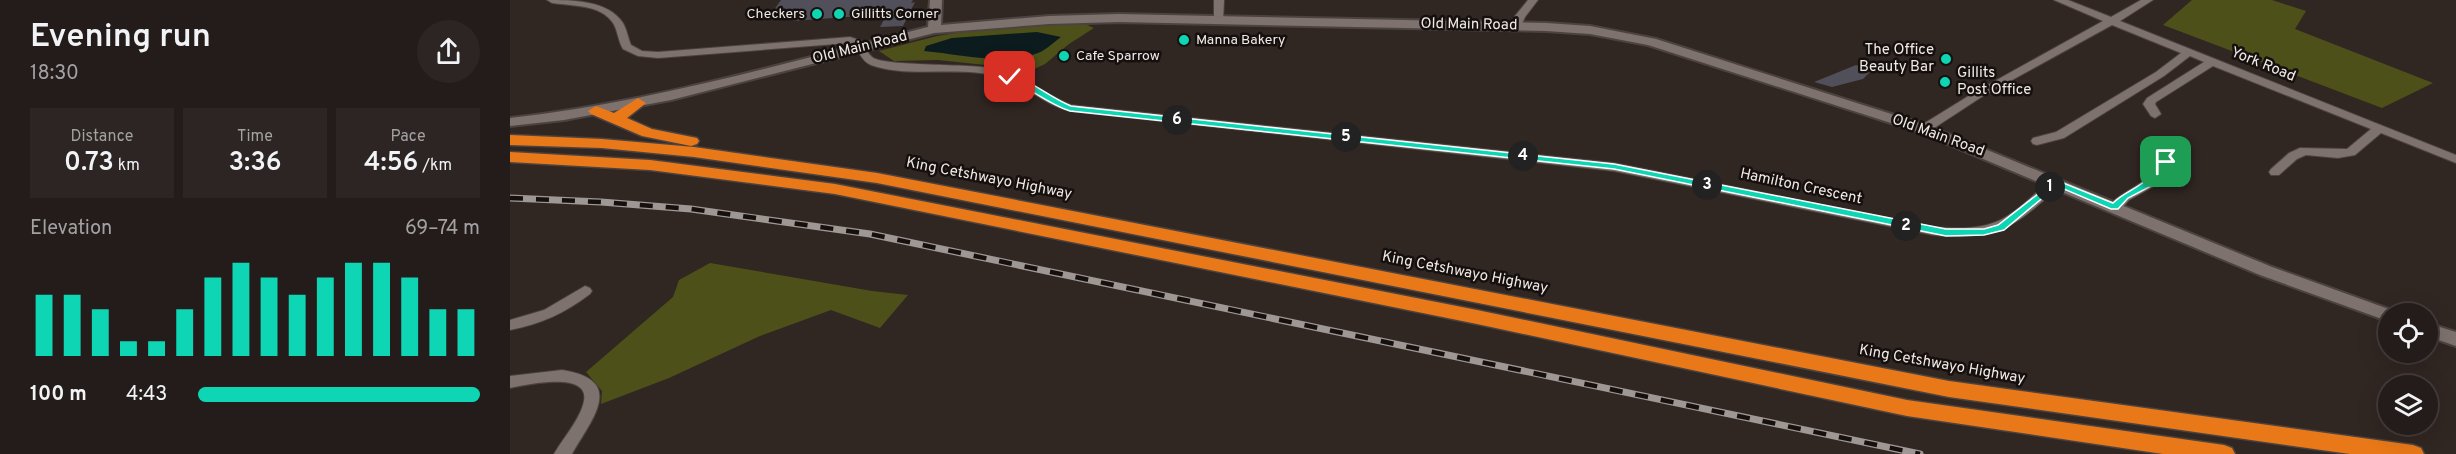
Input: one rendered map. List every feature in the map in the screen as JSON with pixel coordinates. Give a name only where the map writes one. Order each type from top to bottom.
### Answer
[{"type":"highway","points":[[618,121],[620,115],[639,103]]},
{"type":"highway","points":[[596,111],[648,133],[779,162]]},
{"type":"highway","points":[[510,135],[553,133],[599,136],[624,140],[643,147]]},
{"type":"highway","name":"King Cetshwayo Highway","points":[[510,140],[643,147],[779,162],[908,184],[1949,389],[2413,454]]},
{"type":"highway","points":[[510,157],[603,161],[744,174],[881,197],[1488,319],[1907,408],[2224,454]]},
{"type":"highway","points":[[510,165],[603,161]]},
{"type":"street","points":[[552,0],[608,12],[615,19],[625,46],[632,52],[642,54],[678,54],[845,40],[857,42],[861,47]]},
{"type":"street","points":[[934,29],[936,0]]},
{"type":"street","points":[[1219,0],[1219,20]]},
{"type":"street","points":[[1516,26],[1520,16],[1533,0]]},
{"type":"street","name":"York Road","points":[[2059,0],[2456,159]]},
{"type":"street","points":[[1924,129],[1969,99],[2114,21],[2148,0]]},
{"type":"street","name":"Old Main Road","points":[[510,122],[639,103],[934,29],[1085,18],[1516,26],[1590,30],[1651,42],[1924,129],[2056,182],[2266,272],[2378,311]]},
{"type":"street","name":"Hamilton Crescent","points":[[861,47],[867,58],[874,63],[973,69],[1010,77],[1022,81],[1052,101],[1070,108],[1614,166],[1934,231],[1977,233],[2001,227],[2056,182]]},
{"type":"street","points":[[2037,141],[2060,135],[2160,74],[2190,51]]},
{"type":"street","points":[[2155,114],[2149,104],[2151,100],[2213,61]]},
{"type":"street","points":[[2275,172],[2294,156],[2304,152],[2338,154],[2351,152],[2379,129]]},
{"type":"street","points":[[2115,207],[2124,196],[2151,182],[2157,168],[2166,162]]},
{"type":"street","points":[[510,325],[535,321],[585,291]]},
{"type":"street","points":[[2438,333],[2456,339]]},
{"type":"street","points":[[510,382],[571,377],[581,379],[587,384],[593,396],[592,404],[563,454]]},
{"type":"green space","points":[[2192,0],[2272,0],[2306,11],[2295,29],[2433,83],[2382,108],[2163,25]]},
{"type":"green space","points":[[1083,23],[1094,28],[1069,44],[1045,64],[1026,73],[995,66],[938,60],[894,61],[879,51],[937,36],[1006,25]]},
{"type":"green space","points":[[710,263],[908,295],[880,328],[831,310],[760,336],[669,378],[601,404],[602,391],[586,372],[673,297],[679,280]]},
{"type":"shaded area","points":[[1037,32],[1061,37],[1038,53],[1012,59],[924,51],[926,46],[952,38]]},
{"type":"building","name":"Gillitts Corner","points":[[781,0],[913,0],[911,3],[915,2],[903,26],[880,27],[887,14],[793,21],[799,12],[771,14]]},
{"type":"building","points":[[1856,65],[1872,70],[1863,79],[1832,87],[1814,82]]},
{"type":"railway","points":[[510,198],[691,209],[870,234],[1920,454]]},
{"type":"place","name":"Checkers","points":[[817,14]]},
{"type":"place","name":"Gillitts Corner","points":[[839,14]]},
{"type":"place","name":"Manna Bakery","points":[[1184,40]]},
{"type":"place","name":"Cafe Sparrow","points":[[1064,56]]},
{"type":"place","name":"The Office Beauty Bar","points":[[1946,59]]},
{"type":"place","name":"Gillits Post Office","points":[[1945,82]]},
{"type":"route","points":[[1010,77],[1022,81],[1059,105],[1070,108],[1614,166],[1920,229],[1946,232],[1966,233],[1995,230],[2027,208],[2056,182],[2115,207],[2124,196],[2151,182],[2157,168],[2166,162]]}]
